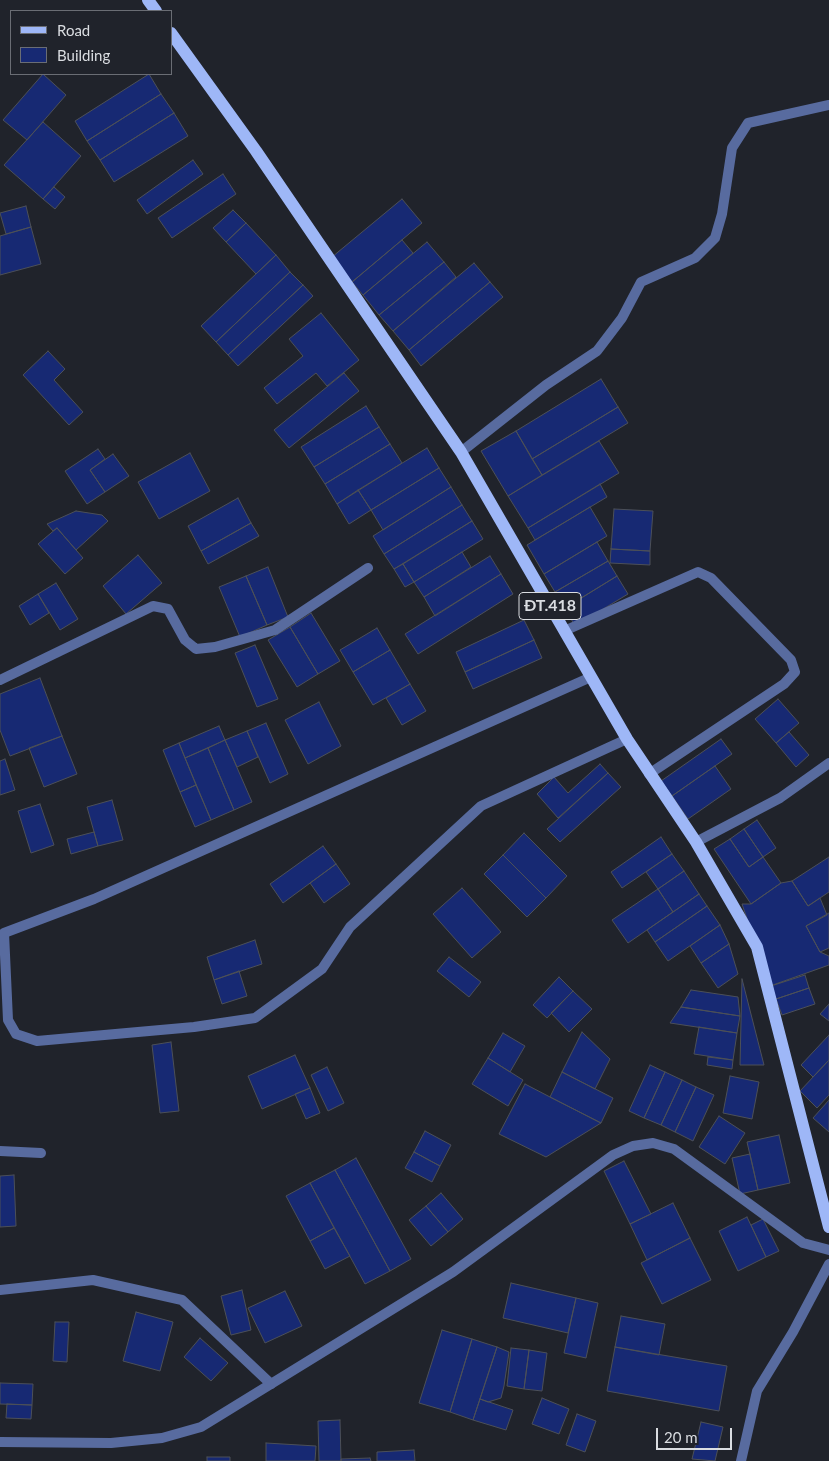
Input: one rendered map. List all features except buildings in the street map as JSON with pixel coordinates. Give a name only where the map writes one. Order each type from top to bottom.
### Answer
[{"type":"main road","name":"ĐT.418","points":[[172,34],[256,150],[461,452],[627,739],[696,842],[757,947],[829,1227]]},
{"type":"street","points":[[461,452],[546,385],[597,351],[622,318],[642,282],[694,258],[715,238],[722,214],[732,148],[748,123],[829,105]]},
{"type":"street","points":[[0,680],[153,606],[168,609],[185,640],[196,649],[215,647],[274,630],[368,568]]},
{"type":"street","points":[[564,631],[698,572],[711,578],[791,660],[795,672],[784,684],[649,774]]},
{"type":"street","points":[[591,677],[94,899],[2,933],[8,1020],[16,1034],[37,1041],[194,1027],[255,1018],[322,968],[350,927],[481,806],[627,739]]},
{"type":"street","points":[[696,842],[780,798],[829,763]]},
{"type":"street","points":[[0,1442],[111,1443],[162,1438],[201,1427],[453,1272],[613,1155],[633,1146],[652,1144],[674,1149],[803,1243],[829,1250]]},
{"type":"street","points":[[0,1151],[41,1153]]},
{"type":"street","points":[[741,1461],[757,1391],[793,1332],[829,1264]]},
{"type":"street","points":[[0,1290],[93,1280],[182,1300],[272,1384]]}]
